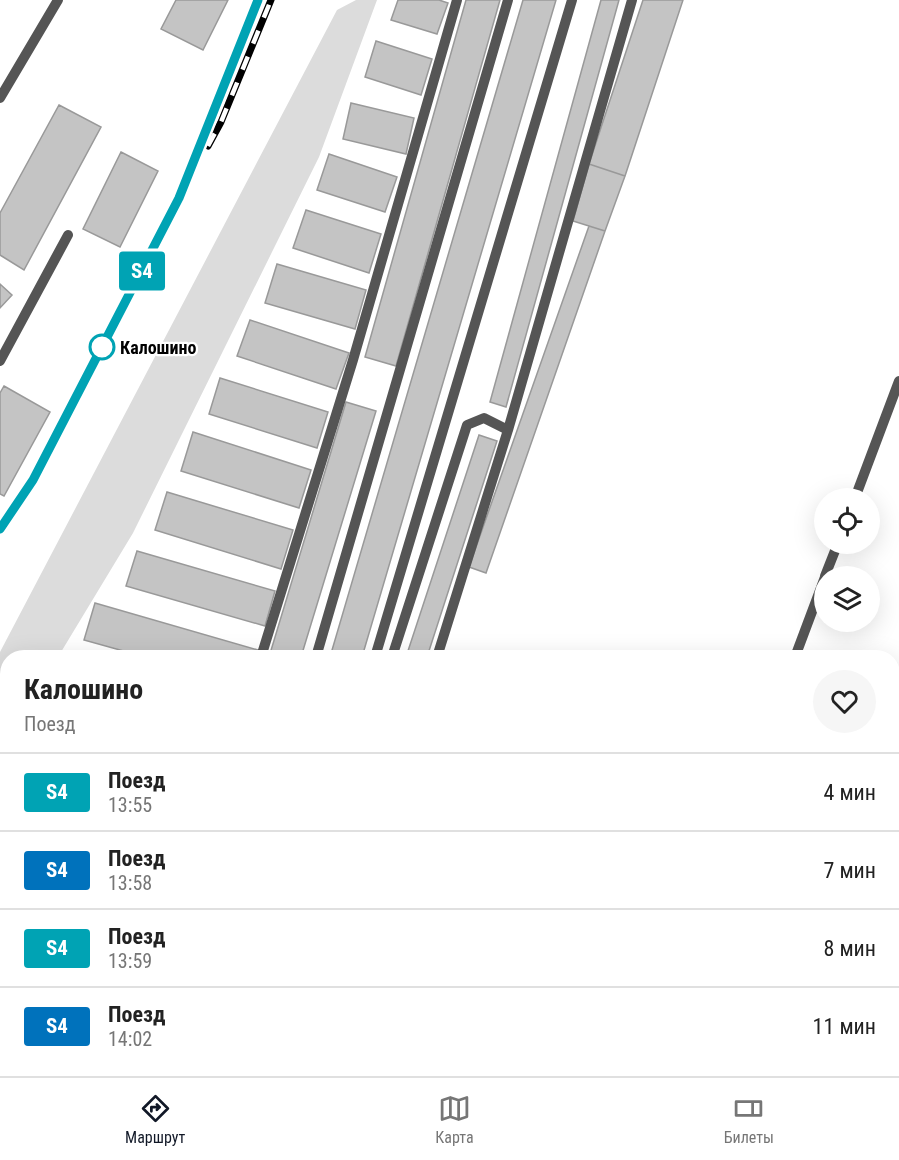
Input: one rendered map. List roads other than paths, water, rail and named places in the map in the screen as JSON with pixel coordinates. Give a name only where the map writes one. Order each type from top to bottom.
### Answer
[{"type":"lane","points":[[0,98],[58,0]]},
{"type":"lane","points":[[263,650],[352,360],[457,0]]},
{"type":"lane","points":[[318,650],[508,0]]},
{"type":"lane","points":[[377,650],[572,0]]},
{"type":"lane","points":[[439,650],[508,430],[632,0]]},
{"type":"lane","points":[[0,361],[69,236]]},
{"type":"lane","points":[[859,488],[899,381]]},
{"type":"lane","points":[[394,650],[467,424],[484,418],[508,430]]},
{"type":"lane","points":[[798,650],[814,606]]},
{"type":"railway","points":[[0,530],[33,480],[179,198],[258,0]]},
{"type":"railway","points":[[208,146],[221,122],[271,0]]},
{"type":"train","name":"S4","points":[[0,529],[33,480],[179,198],[258,0]]},
{"type":"place","name":"Калошино","points":[[102,347]]}]
